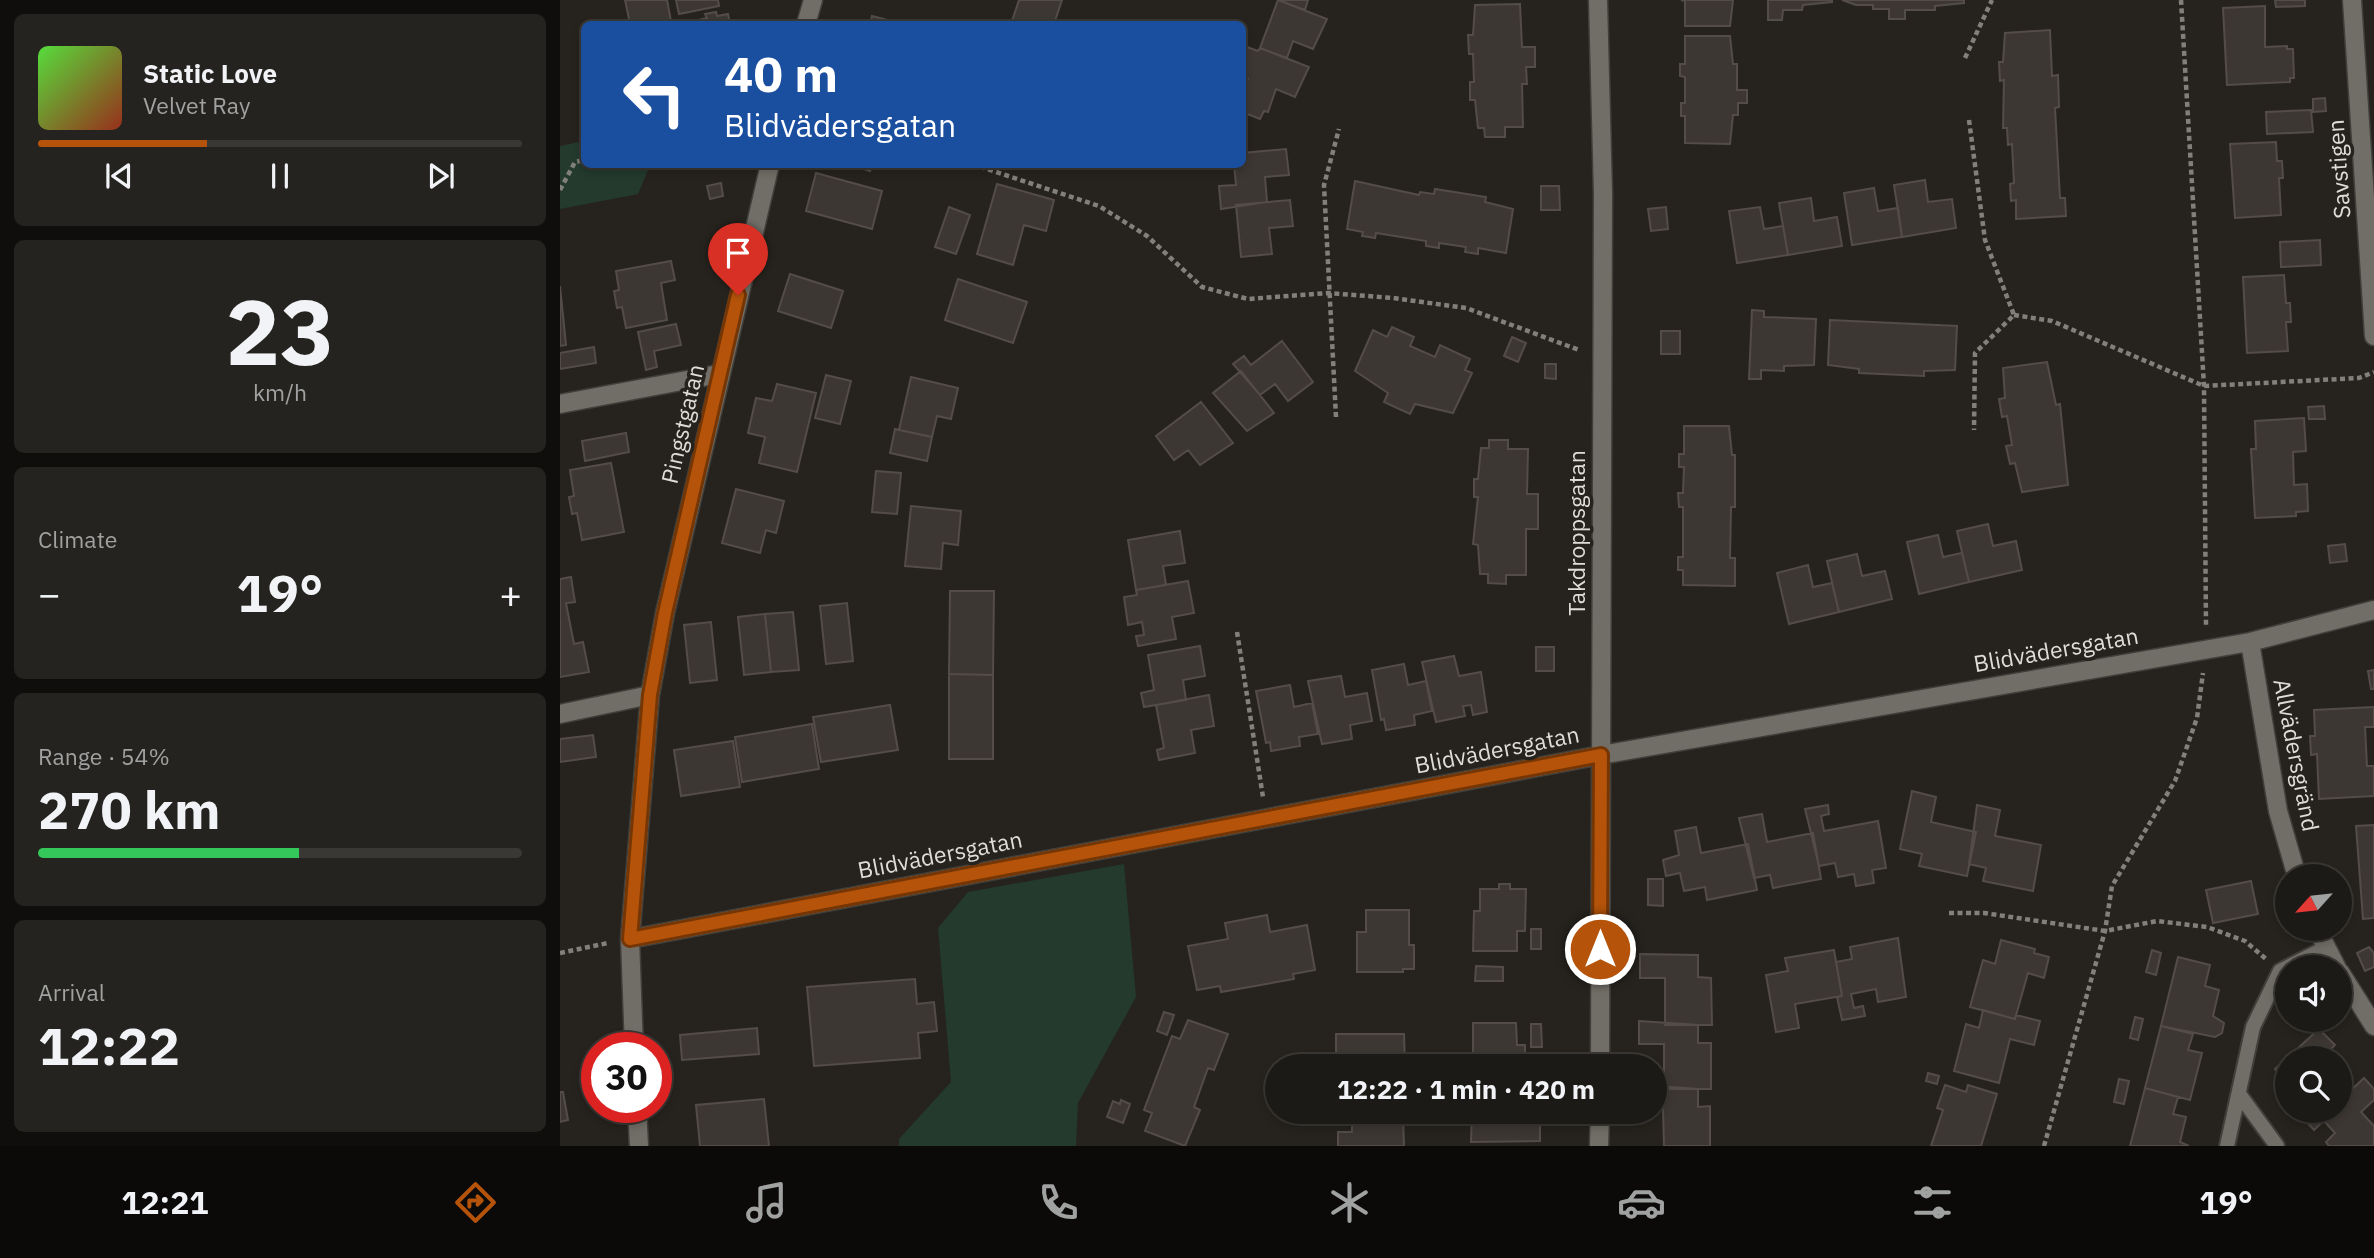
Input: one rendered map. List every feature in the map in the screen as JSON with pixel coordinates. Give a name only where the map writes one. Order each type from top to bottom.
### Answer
[{"type":"street","points":[[807,21],[813,0]]},
{"type":"street","name":"Takdroppsgatan","points":[[1598,0],[1603,359],[1600,1054]]},
{"type":"street","name":"Savstigen","points":[[2352,0],[2374,336]]},
{"type":"street","name":"Pingstgatan","points":[[634,1032],[630,939],[650,695],[665,613],[769,168]]},
{"type":"street","points":[[560,404],[719,374]]},
{"type":"street","name":"Blidvädersgatan","points":[[630,939],[1601,755],[2250,642],[2374,610]]},
{"type":"street","name":"Allvädersgränd","points":[[2250,642],[2278,811],[2293,864]]},
{"type":"street","points":[[560,714],[650,695]]},
{"type":"street","points":[[2324,942],[2331,955]]},
{"type":"street","points":[[2352,991],[2374,1026]]},
{"type":"street","points":[[637,1123],[637,1146]]},
{"type":"street","points":[[1599,1146],[1600,1124]]},
{"type":"lane","points":[[2311,955],[2327,947]]},
{"type":"lane","points":[[2227,1146],[2253,1027],[2275,981]]},
{"type":"lane","points":[[2239,1094],[2277,1146]]},
{"type":"path","points":[[1965,58],[1992,0]]},
{"type":"path","points":[[2044,1146],[2105,931],[2112,886],[2175,781],[2197,718],[2206,648],[2204,386],[2181,0]]},
{"type":"path","points":[[1969,120],[1985,240],[2014,315]]},
{"type":"path","points":[[1336,417],[1324,185],[1339,129]]},
{"type":"path","points":[[560,191],[575,162],[581,161]]},
{"type":"path","points":[[984,168],[1099,206],[1147,236],[1202,287],[1248,299],[1328,293],[1394,298],[1466,308],[1603,359]]},
{"type":"path","points":[[2014,315],[2052,321],[2204,386],[2359,378],[2374,372]]},
{"type":"path","points":[[1974,430],[1975,353],[2014,315]]},
{"type":"path","points":[[1237,632],[1266,818]]},
{"type":"path","points":[[1949,913],[1984,913],[2105,931],[2157,920],[2207,927],[2245,941],[2275,967]]},
{"type":"path","points":[[560,953],[630,939]]},
{"type":"green space","points":[[581,142],[581,168],[649,168],[638,194],[560,209],[560,146]]},
{"type":"green space","points":[[1124,864],[1136,997],[1078,1103],[1076,1146],[899,1146],[899,1139],[951,1082],[938,928],[968,892]]},
{"type":"building","points":[[625,0],[667,0],[671,21],[629,21]]},
{"type":"building","points":[[676,0],[718,0],[719,6],[679,14]]},
{"type":"building","points":[[1019,0],[1062,0],[1055,21],[1012,21]]},
{"type":"building","points":[[1278,0],[1308,0],[1305,10]]},
{"type":"building","points":[[1278,0],[1327,19],[1313,49],[1293,41],[1287,58],[1260,48]]},
{"type":"building","points":[[1681,0],[1733,0],[1730,26],[1685,26],[1685,1]]},
{"type":"building","points":[[1768,0],[1832,2],[1803,5],[1802,10],[1783,10],[1782,20],[1768,20]]},
{"type":"building","points":[[1842,0],[1964,0],[1964,3],[1935,6],[1935,10],[1905,10],[1905,19],[1889,19],[1889,9],[1873,9],[1873,5],[1856,5]]},
{"type":"building","points":[[2275,0],[2305,0],[2305,6],[2276,7]]},
{"type":"building","points":[[1520,4],[1522,47],[1535,47],[1535,67],[1526,67],[1527,84],[1522,84],[1523,127],[1505,127],[1505,137],[1485,137],[1484,128],[1478,128],[1475,100],[1470,100],[1470,82],[1474,82],[1473,54],[1469,54],[1468,35],[1473,35],[1475,5]]},
{"type":"building","points":[[2265,6],[2265,47],[2287,46],[2287,49],[2293,49],[2294,78],[2290,78],[2290,82],[2227,85],[2223,8]]},
{"type":"building","points":[[705,14],[728,14],[729,21],[694,21],[707,18]]},
{"type":"building","points":[[872,16],[891,21],[871,21]]},
{"type":"building","points":[[2050,30],[2052,76],[2058,75],[2059,107],[2055,108],[2060,198],[2065,198],[2066,216],[2016,219],[2016,200],[2011,201],[2010,184],[2014,183],[2012,144],[2008,145],[2007,128],[2003,128],[2004,80],[2000,81],[1999,62],[2003,62],[2005,33]]},
{"type":"building","points":[[1685,36],[1730,36],[1733,64],[1737,64],[1737,90],[1747,90],[1747,103],[1738,103],[1738,115],[1733,115],[1730,144],[1685,143],[1685,116],[1681,116],[1681,103],[1685,103],[1685,77],[1680,76],[1680,64],[1685,64]]},
{"type":"building","points":[[1247,47],[1258,51],[1260,48],[1309,67],[1295,97],[1276,89],[1268,112],[1264,111],[1260,119],[1246,114]]},
{"type":"building","points":[[2325,98],[2326,111],[2313,112],[2313,99]]},
{"type":"building","points":[[2311,110],[2313,132],[2267,134],[2266,112]]},
{"type":"building","points":[[2276,142],[2277,161],[2282,161],[2283,178],[2279,178],[2281,215],[2235,218],[2230,144]]},
{"type":"building","points":[[1286,149],[1289,175],[1265,177],[1267,202],[1221,209],[1219,186],[1236,185],[1234,168],[1246,168],[1246,153]]},
{"type":"building","points":[[816,173],[882,191],[872,229],[806,211]]},
{"type":"building","points":[[1925,180],[1928,202],[1952,199],[1956,228],[1902,237],[1894,185]]},
{"type":"building","points":[[1355,181],[1419,195],[1420,192],[1434,194],[1435,189],[1486,197],[1485,202],[1513,209],[1506,253],[1478,248],[1478,254],[1465,252],[1466,247],[1439,243],[1439,248],[1426,246],[1426,241],[1376,233],[1375,238],[1347,229]]},
{"type":"building","points":[[721,183],[723,196],[710,199],[707,186]]},
{"type":"building","points":[[997,184],[1054,200],[1046,231],[1024,225],[1013,265],[977,254]]},
{"type":"building","points":[[1541,186],[1559,186],[1560,210],[1541,210]]},
{"type":"building","points":[[1874,188],[1878,211],[1898,208],[1902,237],[1852,245],[1844,193]]},
{"type":"building","points":[[1811,198],[1814,221],[1837,217],[1842,246],[1788,255],[1779,203]]},
{"type":"building","points":[[1290,200],[1293,226],[1269,228],[1272,254],[1241,257],[1236,205]]},
{"type":"building","points":[[949,207],[970,215],[956,254],[935,247]]},
{"type":"building","points":[[1666,207],[1668,229],[1651,231],[1648,209]]},
{"type":"building","points":[[1760,207],[1764,229],[1783,226],[1788,255],[1737,263],[1729,211]]},
{"type":"building","points":[[2320,240],[2321,265],[2281,267],[2280,242]]},
{"type":"building","points":[[671,261],[675,280],[661,283],[667,320],[626,328],[622,307],[617,308],[614,291],[619,290],[616,271]]},
{"type":"building","points":[[790,274],[843,291],[831,328],[778,311]]},
{"type":"building","points":[[2284,275],[2286,303],[2290,303],[2291,322],[2286,322],[2288,351],[2247,353],[2243,277]]},
{"type":"building","points":[[958,279],[1027,302],[1013,343],[945,320]]},
{"type":"building","points":[[560,286],[566,345],[560,346]]},
{"type":"building","points":[[1752,310],[1764,311],[1764,317],[1816,319],[1814,365],[1784,366],[1784,371],[1761,370],[1761,379],[1749,379]]},
{"type":"building","points":[[1830,320],[1957,326],[1955,370],[1924,371],[1924,376],[1859,373],[1859,369],[1828,365]]},
{"type":"building","points":[[676,324],[681,345],[654,351],[657,367],[646,370],[638,332]]},
{"type":"building","points":[[1392,327],[1414,337],[1410,346],[1435,357],[1440,345],[1470,359],[1465,370],[1472,373],[1453,413],[1415,404],[1410,414],[1384,402],[1388,393],[1355,371],[1373,330],[1387,337]]},
{"type":"building","points":[[1661,331],[1680,331],[1680,354],[1661,354]]},
{"type":"building","points":[[1512,337],[1526,343],[1518,362],[1504,356]]},
{"type":"building","points":[[1282,341],[1313,382],[1288,401],[1275,384],[1260,395],[1233,364],[1244,356],[1251,365]]},
{"type":"building","points":[[594,347],[596,363],[560,369],[560,353]]},
{"type":"building","points":[[2047,362],[2056,405],[2060,404],[2068,485],[2022,492],[2015,463],[2010,464],[2006,446],[2012,445],[2007,416],[2002,417],[1999,399],[2005,398],[2003,368]]},
{"type":"building","points":[[1545,364],[1556,364],[1556,379],[1545,378]]},
{"type":"building","points":[[1241,371],[1274,413],[1247,431],[1213,393]]},
{"type":"building","points":[[826,375],[851,381],[840,424],[815,418]]},
{"type":"building","points":[[911,377],[958,388],[951,419],[937,416],[932,437],[899,430]]},
{"type":"building","points":[[777,384],[816,393],[797,472],[759,463],[765,437],[748,433],[756,398],[772,401]]},
{"type":"building","points":[[1201,402],[1233,443],[1200,465],[1188,450],[1174,460],[1156,436]]},
{"type":"building","points":[[2324,406],[2325,419],[2309,419],[2308,407]]},
{"type":"building","points":[[2304,418],[2306,451],[2293,452],[2294,485],[2307,484],[2308,511],[2296,512],[2296,516],[2255,518],[2251,449],[2256,449],[2255,421]]},
{"type":"building","points":[[1684,426],[1729,426],[1732,455],[1735,455],[1735,507],[1731,507],[1730,558],[1735,558],[1735,586],[1683,585],[1683,570],[1678,570],[1678,557],[1683,557],[1683,507],[1679,507],[1678,493],[1683,493],[1684,467],[1679,467],[1679,454],[1684,454]]},
{"type":"building","points":[[895,429],[932,437],[927,461],[890,453]]},
{"type":"building","points":[[626,433],[629,452],[585,461],[582,441]]},
{"type":"building","points":[[1489,440],[1508,440],[1508,449],[1528,449],[1527,494],[1538,494],[1538,529],[1526,529],[1526,575],[1506,575],[1506,584],[1488,583],[1488,574],[1480,574],[1478,545],[1473,544],[1478,497],[1474,497],[1474,479],[1478,479],[1481,448],[1489,448]]},
{"type":"building","points":[[611,463],[624,532],[582,540],[577,513],[572,514],[569,497],[574,496],[570,470]]},
{"type":"building","points":[[876,471],[901,473],[897,514],[872,512]]},
{"type":"building","points":[[736,489],[784,501],[776,533],[766,530],[760,553],[722,543]]},
{"type":"building","points":[[911,506],[961,511],[958,545],[943,543],[941,569],[905,566]]},
{"type":"building","points":[[1988,524],[1993,546],[2016,541],[2022,570],[1969,582],[1957,531]]},
{"type":"building","points":[[1180,531],[1185,563],[1163,566],[1166,585],[1136,590],[1128,540]]},
{"type":"building","points":[[1938,535],[1943,557],[1962,553],[1969,582],[1919,594],[1907,542]]},
{"type":"building","points":[[2345,544],[2347,561],[2330,563],[2328,546]]},
{"type":"building","points":[[1857,554],[1862,576],[1885,571],[1892,599],[1839,612],[1827,561]]},
{"type":"building","points":[[1808,565],[1813,587],[1832,583],[1839,612],[1789,624],[1777,573]]},
{"type":"building","points":[[571,577],[575,602],[566,603],[574,644],[583,642],[589,672],[560,677],[560,579]]},
{"type":"building","points":[[1188,581],[1194,613],[1172,617],[1176,639],[1138,646],[1136,636],[1144,635],[1142,622],[1128,625],[1124,597],[1137,595],[1136,590]]},
{"type":"building","points":[[950,591],[994,591],[993,675],[949,674]]},
{"type":"building","points":[[847,603],[853,661],[826,664],[820,606]]},
{"type":"building","points":[[793,612],[799,670],[771,672],[765,614]]},
{"type":"building","points":[[765,614],[771,672],[744,675],[738,617]]},
{"type":"building","points":[[711,622],[717,680],[690,683],[684,625]]},
{"type":"building","points":[[1200,646],[1205,676],[1183,680],[1186,700],[1144,707],[1141,693],[1154,690],[1148,655]]},
{"type":"building","points":[[1536,647],[1554,647],[1554,671],[1536,671]]},
{"type":"building","points":[[1454,656],[1459,676],[1481,672],[1487,712],[1473,715],[1471,705],[1463,706],[1465,716],[1436,722],[1422,662]]},
{"type":"building","points":[[1404,664],[1408,685],[1426,681],[1432,711],[1414,715],[1415,725],[1386,730],[1384,719],[1381,720],[1372,670]]},
{"type":"building","points":[[2374,670],[2374,689],[2371,689],[2368,671]]},
{"type":"building","points":[[949,674],[993,675],[993,759],[949,759]]},
{"type":"building","points":[[1341,676],[1345,697],[1367,693],[1372,721],[1350,725],[1352,739],[1322,744],[1308,681]]},
{"type":"building","points":[[1290,685],[1294,707],[1312,703],[1318,734],[1299,737],[1300,746],[1271,751],[1270,742],[1266,743],[1256,691]]},
{"type":"building","points":[[1209,695],[1214,726],[1191,730],[1195,753],[1159,760],[1157,750],[1164,748],[1156,705]]},
{"type":"building","points":[[890,705],[898,750],[821,762],[813,717]]},
{"type":"building","points":[[2374,707],[2374,727],[2365,727],[2367,766],[2374,766],[2374,796],[2319,799],[2317,754],[2311,755],[2310,736],[2315,736],[2314,710]]},
{"type":"building","points":[[812,724],[819,769],[742,782],[735,737]]},
{"type":"building","points":[[593,735],[596,757],[560,762],[560,739]]},
{"type":"building","points":[[733,741],[740,787],[681,796],[674,750]]},
{"type":"building","points":[[1912,791],[1936,797],[1931,822],[1976,832],[1967,876],[1919,866],[1922,854],[1900,849]]},
{"type":"building","points":[[1828,805],[1829,814],[1821,816],[1824,831],[1878,821],[1886,868],[1872,870],[1874,883],[1856,886],[1854,874],[1838,877],[1835,863],[1819,866],[1805,809]]},
{"type":"building","points":[[1977,805],[2000,810],[1995,836],[2041,845],[2033,891],[1983,881],[1986,868],[1969,864]]},
{"type":"building","points":[[1762,814],[1767,842],[1813,833],[1821,879],[1773,888],[1770,875],[1754,878],[1739,818]]},
{"type":"building","points":[[2374,825],[2374,918],[2363,919],[2356,826]]},
{"type":"building","points":[[1696,827],[1701,853],[1748,844],[1757,890],[1707,900],[1705,887],[1684,891],[1680,873],[1666,876],[1663,860],[1679,855],[1675,831]]},
{"type":"building","points":[[1648,879],[1663,879],[1663,906],[1648,905]]},
{"type":"building","points":[[2251,881],[2258,914],[2213,923],[2206,890]]},
{"type":"building","points":[[1499,884],[1510,884],[1510,889],[1526,889],[1525,931],[1517,931],[1517,951],[1473,951],[1474,911],[1480,911],[1480,889],[1499,889]]},
{"type":"building","points":[[1366,910],[1409,910],[1409,945],[1414,945],[1414,969],[1403,969],[1403,972],[1357,972],[1357,932],[1366,932]]},
{"type":"building","points":[[1267,915],[1270,932],[1307,925],[1315,970],[1293,974],[1294,979],[1221,992],[1220,986],[1197,990],[1188,946],[1228,939],[1225,923]]},
{"type":"building","points":[[1531,929],[1541,929],[1541,949],[1531,949]]},
{"type":"building","points":[[1898,938],[1906,997],[1878,1002],[1876,989],[1851,994],[1854,1008],[1863,1006],[1865,1016],[1842,1020],[1837,997],[1842,996],[1836,962],[1852,959],[1850,947]]},
{"type":"building","points":[[2001,940],[2035,949],[2034,953],[2049,957],[2044,978],[2028,973],[2015,1019],[1970,1007],[1983,960],[1995,964]]},
{"type":"building","points":[[2369,947],[2374,953],[2374,967],[2365,971],[2357,953]]},
{"type":"building","points":[[1834,950],[1842,996],[1795,1004],[1799,1028],[1776,1032],[1766,975],[1788,971],[1785,958]]},
{"type":"building","points":[[2152,950],[2161,953],[2156,975],[2146,972]]},
{"type":"building","points":[[1640,954],[1698,955],[1698,977],[1711,978],[1712,1025],[1665,1025],[1665,978],[1640,978]]},
{"type":"building","points":[[2178,957],[2210,965],[2205,986],[2219,990],[2213,1016],[2224,1023],[2222,1033],[2215,1037],[2161,1026]]},
{"type":"building","points":[[1476,966],[1503,967],[1503,981],[1475,981]]},
{"type":"building","points":[[915,979],[917,1004],[934,1002],[937,1031],[918,1033],[920,1058],[814,1066],[807,987]]},
{"type":"building","points":[[1983,1010],[2015,1019],[2016,1015],[2040,1021],[2034,1045],[2010,1039],[1999,1083],[1954,1071],[1966,1024],[1979,1028]]},
{"type":"building","points":[[1164,1012],[1174,1015],[1167,1035],[1157,1031]]},
{"type":"building","points":[[2135,1017],[2143,1019],[2138,1040],[2130,1038]]},
{"type":"building","points":[[1188,1020],[1228,1034],[1214,1070],[1208,1068],[1194,1107],[1200,1110],[1185,1146],[1145,1131],[1152,1113],[1144,1110],[1172,1036],[1180,1039]]},
{"type":"building","points":[[1639,1021],[1698,1025],[1698,1043],[1711,1043],[1711,1089],[1667,1089],[1667,1054],[1664,1054],[1664,1044],[1639,1044]]},
{"type":"building","points":[[1473,1023],[1516,1023],[1517,1045],[1525,1045],[1525,1054],[1473,1054]]},
{"type":"building","points":[[1531,1024],[1541,1024],[1542,1047],[1531,1047]]},
{"type":"building","points":[[2161,1026],[2193,1034],[2188,1050],[2202,1053],[2190,1100],[2145,1088]]},
{"type":"building","points":[[757,1028],[759,1054],[682,1060],[680,1035]]},
{"type":"building","points":[[2316,1032],[2322,1032],[2335,1045],[2334,1046],[2300,1046]]},
{"type":"building","points":[[1336,1034],[1404,1034],[1405,1054],[1336,1054]]},
{"type":"building","points":[[1928,1073],[1939,1076],[1937,1084],[1926,1081]]},
{"type":"building","points":[[2364,1078],[2374,1089],[2374,1100],[2361,1112],[2374,1126],[2374,1146],[2329,1146],[2326,1142],[2335,1133],[2326,1123],[2352,1123],[2352,1089]]},
{"type":"building","points":[[2119,1079],[2129,1081],[2124,1104],[2114,1102]]},
{"type":"building","points":[[1945,1085],[1966,1092],[1968,1085],[1997,1094],[1981,1146],[1931,1146],[1943,1110],[1937,1108]]},
{"type":"building","points":[[1667,1087],[1698,1089],[1698,1107],[1710,1106],[1710,1146],[1664,1146]]},
{"type":"building","points":[[2145,1088],[2178,1097],[2173,1114],[2186,1117],[2180,1142],[2189,1146],[2130,1146]]},
{"type":"building","points":[[560,1092],[563,1092],[568,1120],[560,1122]]},
{"type":"building","points":[[764,1099],[769,1146],[700,1146],[696,1105]]},
{"type":"building","points":[[1121,1100],[1130,1104],[1123,1123],[1107,1117],[1113,1101],[1120,1104]]},
{"type":"building","points":[[2308,1123],[2321,1123],[2314,1130]]},
{"type":"building","points":[[1352,1124],[1403,1124],[1404,1146],[1338,1146],[1338,1132],[1352,1132]]},
{"type":"building","points":[[1472,1124],[1540,1124],[1540,1141],[1471,1142]]},
{"type":"route","points":[[738,295],[665,613],[650,695],[630,939],[1601,755],[1600,949]]}]
